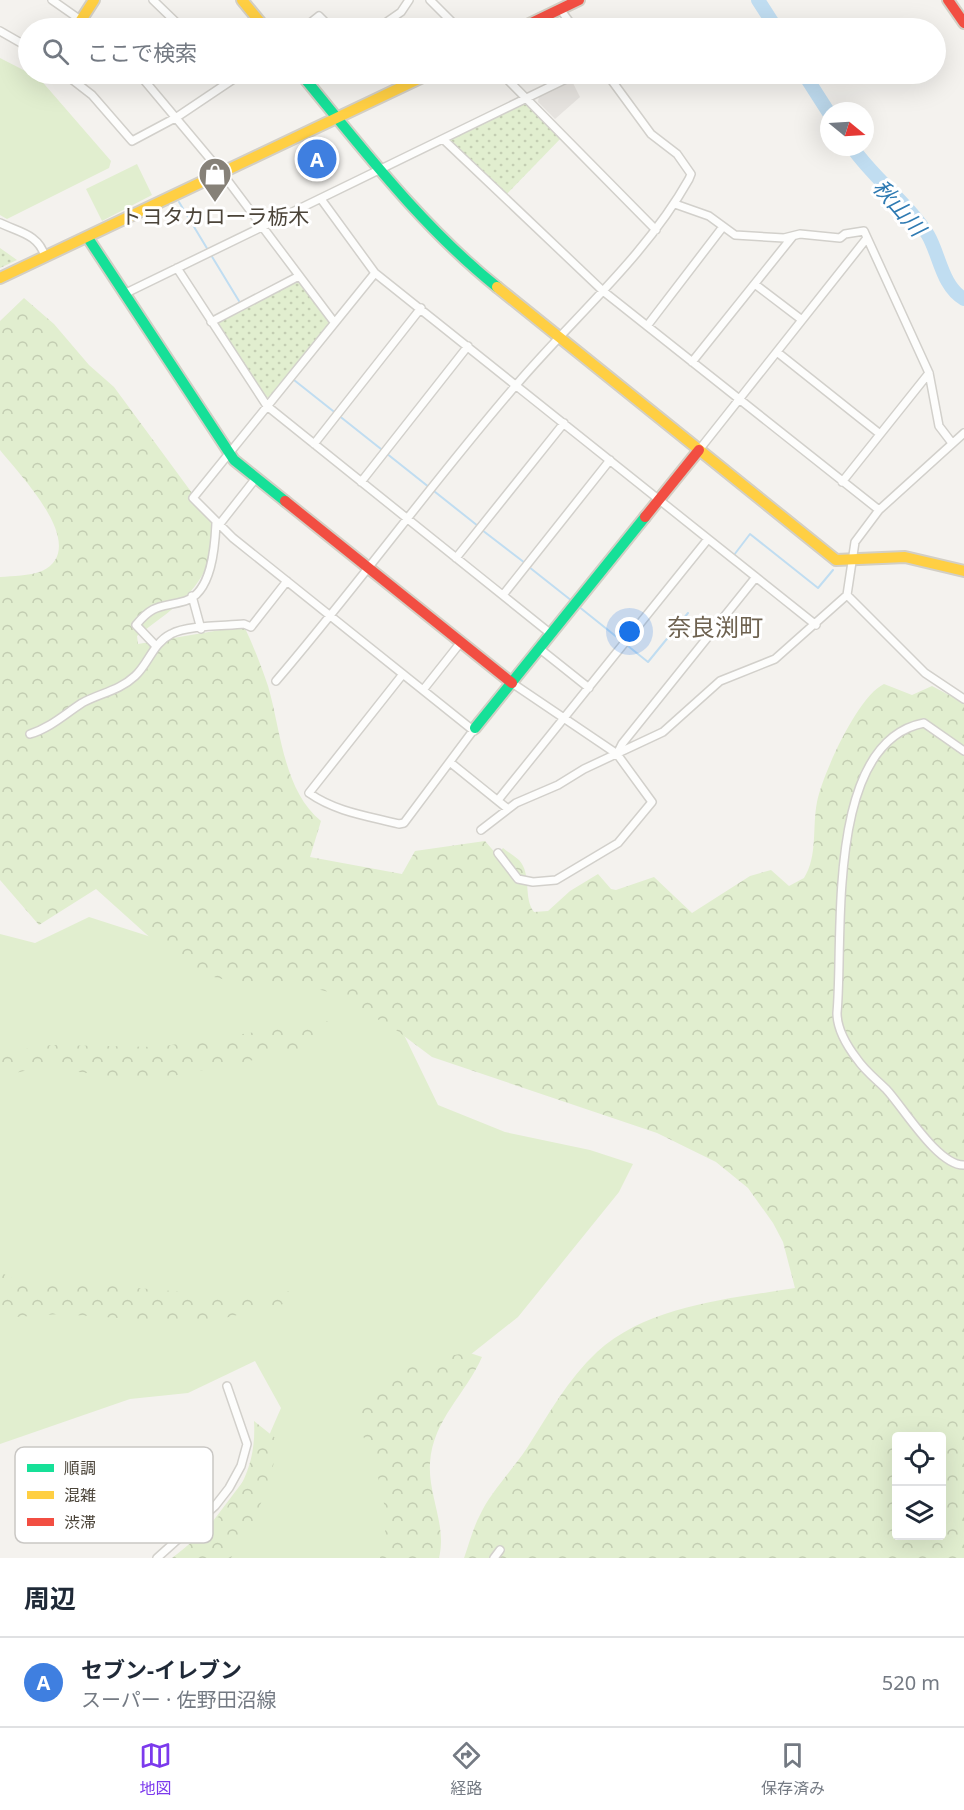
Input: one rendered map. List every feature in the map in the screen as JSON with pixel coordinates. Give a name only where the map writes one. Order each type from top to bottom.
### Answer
[{"type":"street","points":[[52,0],[72,18]]},
{"type":"street","points":[[83,18],[94,0]]},
{"type":"street","points":[[153,0],[172,18]]},
{"type":"street","points":[[242,0],[257,18]]},
{"type":"street","points":[[392,18],[401,12],[409,0]]},
{"type":"street","points":[[430,0],[448,18]]},
{"type":"street","points":[[542,18],[579,0]]},
{"type":"street","points":[[948,0],[964,22]]},
{"type":"street","points":[[560,9],[567,18]]},
{"type":"street","points":[[0,31],[18,41]]},
{"type":"street","points":[[78,84],[92,95],[132,141],[177,117],[225,84]]},
{"type":"street","points":[[148,84],[222,173],[334,322]]},
{"type":"street","points":[[309,84],[420,218],[455,252],[558,338],[836,560],[905,557],[964,571]]},
{"type":"street","points":[[0,278],[408,84]]},
{"type":"street","points":[[512,84],[656,230]]},
{"type":"street","points":[[124,294],[556,84]]},
{"type":"street","points":[[276,681],[331,616],[516,384],[603,291],[656,230],[675,204],[689,179],[688,169],[677,154],[651,134],[614,84]]},
{"type":"street","points":[[443,139],[603,291],[879,510]]},
{"type":"street","points":[[321,199],[375,273],[816,625]]},
{"type":"street","points":[[675,204],[709,216],[732,234],[753,237],[840,238],[845,234],[863,230],[929,373],[939,426],[952,442]]},
{"type":"street","points":[[0,223],[21,230],[43,247],[45,256]]},
{"type":"street","points":[[647,326],[722,228]]},
{"type":"street","points":[[692,362],[793,236]]},
{"type":"street","points":[[88,238],[229,454],[512,683],[617,754],[652,802],[618,843],[556,880],[519,879],[498,853]]},
{"type":"street","points":[[403,674],[309,793],[325,804],[399,824],[404,822],[867,238]]},
{"type":"street","points":[[177,268],[210,322],[267,406],[551,634]]},
{"type":"street","points":[[375,273],[194,498],[204,506],[218,524],[287,581],[475,730]]},
{"type":"street","points":[[210,322],[299,276]]},
{"type":"street","points":[[756,285],[802,321]]},
{"type":"street","points":[[314,444],[421,308]]},
{"type":"street","points":[[362,482],[468,346]]},
{"type":"street","points":[[777,352],[880,434]]},
{"type":"street","points":[[842,482],[929,373]]},
{"type":"street","points":[[456,558],[564,423]]},
{"type":"street","points":[[481,830],[508,809],[663,732],[720,681],[767,664],[816,625],[847,595],[855,542],[879,510],[964,433]]},
{"type":"street","points":[[503,595],[610,460]]},
{"type":"street","points":[[156,646],[136,625],[144,616],[161,605],[187,601],[203,585],[209,573],[218,524],[256,478]]},
{"type":"street","points":[[498,800],[708,539]]},
{"type":"street","points":[[617,754],[622,744],[756,577]]},
{"type":"street","points":[[30,734],[47,727],[82,704],[112,692],[128,682],[138,674],[156,646],[171,633],[244,624],[251,627],[287,581]]},
{"type":"street","points":[[847,595],[925,673],[964,699]]},
{"type":"street","points":[[192,596],[201,629]]},
{"type":"street","points":[[423,690],[462,642]]},
{"type":"street","points":[[540,649],[589,688]]},
{"type":"street","points":[[964,751],[924,723],[914,725],[885,743],[869,769],[849,823],[843,854],[837,1013],[841,1032],[863,1068],[886,1089],[922,1134],[950,1160],[964,1165]]},
{"type":"street","points":[[451,763],[508,809]]},
{"type":"street","points":[[213,1508],[229,1488],[241,1466],[247,1444],[227,1386]]},
{"type":"street","points":[[157,1558],[174,1543]]},
{"type":"street","points":[[494,1558],[500,1550]]},
{"type":"green space","points":[[0,58],[18,67],[18,84],[44,84],[111,161],[109,168],[7,219],[0,215]]},
{"type":"green space","points":[[527,98],[564,135],[503,198],[443,139]]},
{"type":"green space","points":[[137,164],[152,195],[102,221],[86,189]]},
{"type":"green space","points":[[0,248],[17,260],[0,268]]},
{"type":"green space","points":[[296,282],[302,284],[329,318],[329,325],[270,398],[263,396],[217,326],[218,320]]},
{"type":"green space","points":[[24,298],[54,324],[89,365],[114,387],[220,531],[199,581],[179,603],[137,636],[138,644],[244,626],[268,686],[291,776],[308,808],[321,821],[310,857],[402,874],[415,851],[485,841],[497,855],[503,848],[519,860],[525,872],[529,900],[534,912],[548,911],[570,891],[598,874],[611,889],[616,890],[654,877],[692,913],[750,876],[771,870],[789,886],[804,878],[813,851],[817,802],[826,773],[853,719],[874,691],[884,684],[912,695],[932,686],[964,703],[964,1558],[464,1558],[475,1525],[489,1498],[527,1448],[568,1386],[597,1352],[618,1336],[665,1314],[717,1301],[795,1288],[783,1242],[773,1223],[748,1188],[716,1162],[657,1133],[432,1057],[396,1030],[333,993],[305,986],[234,982],[206,975],[185,966],[96,889],[39,925],[0,880],[0,577],[42,571],[55,560],[59,545],[55,528],[46,510],[0,450],[0,321]]},
{"type":"green space","points":[[89,917],[232,963],[372,969],[438,1105],[505,1132],[590,1150],[633,1164],[619,1192],[518,1317],[407,1405],[382,1558],[185,1558],[196,1543],[213,1543],[213,1521],[257,1463],[281,1408],[255,1361],[188,1393],[130,1399],[0,1444],[0,934],[35,943]]},
{"type":"green space","points":[[327,1021],[334,1025],[330,1033],[319,1042],[294,1052],[173,1076],[116,1077],[42,1067],[15,1073],[0,1080],[0,1053],[51,1045],[158,1047]]},
{"type":"green space","points":[[0,1272],[23,1284],[42,1286],[114,1286],[218,1295],[294,1291],[292,1302],[212,1321],[177,1322],[60,1314],[0,1318]]},
{"type":"green space","points":[[470,1353],[482,1357],[444,1420],[432,1447],[430,1475],[441,1534],[439,1558],[380,1558],[385,1533],[385,1508],[376,1472],[364,1440],[360,1420],[362,1410],[382,1385],[404,1370],[429,1360]]},
{"type":"green space","points":[[254,1421],[279,1441],[261,1502],[231,1558],[172,1558],[190,1543],[213,1543],[213,1522],[232,1500],[242,1483],[254,1444]]},
{"type":"shaded area","points":[[565,84],[574,84],[580,97],[555,119],[538,102],[539,96]]},
{"type":"waterway","name":"秋山川","points":[[758,0],[770,18]]},
{"type":"waterway","name":"秋山川","points":[[810,84],[822,102]]},
{"type":"waterway","name":"秋山川","points":[[859,156],[920,223],[932,243],[946,279],[964,299]]},
{"type":"waterway","points":[[179,202],[208,250]]},
{"type":"waterway","points":[[211,255],[239,301]]},
{"type":"waterway","points":[[294,380],[478,526]]},
{"type":"waterway","points":[[482,530],[525,563]]},
{"type":"waterway","points":[[734,555],[750,534],[818,588],[833,570]]},
{"type":"waterway","points":[[529,567],[572,601]]},
{"type":"waterway","points":[[578,606],[648,662],[688,613]]},
{"type":"traffic: fast","points":[[309,84],[418,213],[443,239],[497,287]]},
{"type":"traffic: fast","points":[[88,238],[234,460],[285,501]]},
{"type":"traffic: fast","points":[[475,728],[645,517]]},
{"type":"traffic: slow","points":[[82,18],[94,0]]},
{"type":"traffic: slow","points":[[242,0],[257,18]]},
{"type":"traffic: slow","points":[[0,278],[408,84]]},
{"type":"traffic: slow","points":[[497,287],[836,560],[905,557],[964,571]]},
{"type":"traffic: jam","points":[[542,18],[579,0]]},
{"type":"traffic: jam","points":[[948,0],[964,23]]},
{"type":"traffic: jam","points":[[645,517],[699,450]]},
{"type":"traffic: jam","points":[[285,501],[512,683]]},
{"type":"place","name":"セブン-イレブン","points":[[317,159]]},
{"type":"place","name":"トヨタカローラ栃木","points":[[215,203]]},
{"type":"district","name":"奈良渕町","points":[[715,626]]}]
